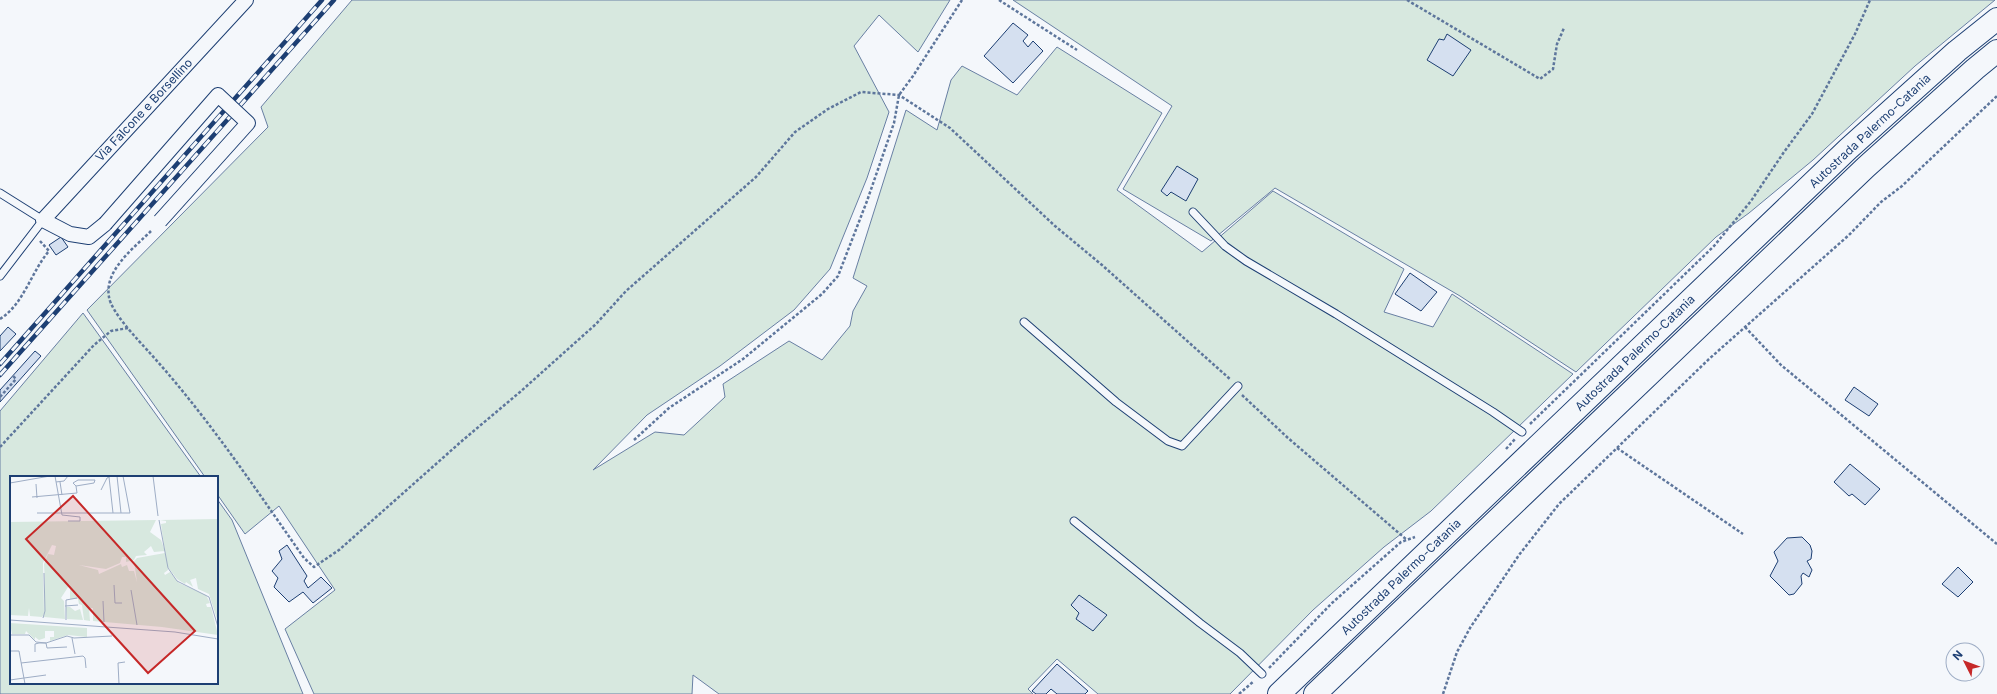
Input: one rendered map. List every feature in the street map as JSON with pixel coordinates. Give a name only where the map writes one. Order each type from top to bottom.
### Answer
[{"type":"highway","name":"Autostrada Palermo-Catania","points":[[1279,694],[1848,149],[1957,51],[1997,20]]},
{"type":"highway","name":"Autostrada Palermo-Catania","points":[[1315,694],[1866,167],[1997,51]]},
{"type":"street","name":"Via Falcone e Borsellino","points":[[43,220],[246,0]]},
{"type":"street","points":[[43,220],[70,234],[89,236],[105,224],[218,95],[248,123],[160,221]]},
{"type":"lane","points":[[0,194],[43,220],[0,276]]},
{"type":"lane","points":[[1193,212],[1225,246],[1246,261],[1336,314],[1494,412],[1522,432]]},
{"type":"lane","points":[[1024,322],[1116,402],[1168,441],[1182,446],[1238,386]]},
{"type":"lane","points":[[1074,521],[1200,623],[1240,653],[1262,674]]},
{"type":"path","points":[[634,440],[669,408],[743,359],[822,294],[838,276],[867,201],[894,123],[899,95],[914,76],[962,0]]},
{"type":"path","points":[[999,0],[1077,50]]},
{"type":"path","points":[[1407,0],[1540,78],[1553,69],[1557,44],[1564,28]]},
{"type":"path","points":[[1506,449],[1714,246],[1751,201],[1812,114],[1855,34],[1870,0]]},
{"type":"path","points":[[160,221],[111,275],[108,288],[109,298],[128,328],[168,372],[252,483],[304,558],[314,567],[339,550],[596,324],[626,291],[756,177],[795,132],[828,109],[861,92],[899,95],[950,128],[1056,226],[1238,386],[1242,394],[1288,438],[1407,540]]},
{"type":"path","points":[[1443,694],[1457,652],[1470,628],[1519,555],[1559,504],[1745,326],[1849,235],[1881,202],[1902,186],[1997,96]]},
{"type":"path","points":[[0,319],[6,315],[28,287],[40,261],[48,251],[33,232]]},
{"type":"path","points":[[1745,326],[1781,365],[1997,544]]},
{"type":"path","points":[[0,447],[94,346],[111,331],[128,328]]},
{"type":"path","points":[[0,397],[16,379],[13,376]]},
{"type":"path","points":[[1617,448],[1743,534]]},
{"type":"path","points":[[1239,694],[1262,674],[1332,602],[1401,542],[1418,536]]},
{"type":"shaded area","points":[[352,0],[950,0],[918,52],[879,15],[854,46],[889,112],[867,178],[830,269],[794,310],[720,366],[647,415],[593,470],[655,432],[684,435],[725,397],[723,384],[789,341],[822,360],[850,326],[853,311],[867,286],[853,278],[906,110],[937,130],[951,80],[962,66],[1017,95],[1057,47],[1162,113],[1117,190],[1202,252],[1273,191],[1404,269],[1384,312],[1433,327],[1452,294],[1573,374],[1431,511],[1384,547],[1313,610],[1230,694],[1098,694],[1057,659],[1028,689],[1033,694],[719,694],[693,675],[692,694],[314,694],[285,629],[335,590],[279,506],[245,534],[218,495],[218,476],[204,476],[87,310],[268,127],[261,107]]},
{"type":"shaded area","points":[[1013,0],[1995,0],[1915,66],[1813,160],[1749,213],[1716,237],[1576,372],[1460,296],[1275,188],[1211,241],[1123,189],[1172,106]]},
{"type":"shaded area","points":[[83,313],[200,476],[10,476],[10,684],[218,684],[218,500],[232,520],[303,694],[0,694],[0,411]]},
{"type":"building","points":[[1013,23],[1028,35],[1023,41],[1028,47],[1033,41],[1043,51],[1013,83],[984,56]]},
{"type":"building","points":[[1447,34],[1471,50],[1453,76],[1427,60],[1439,39],[1444,40]]},
{"type":"building","points":[[1177,166],[1198,179],[1186,201],[1171,192],[1167,196],[1161,191]]},
{"type":"building","points":[[61,237],[68,247],[56,255],[49,245]]},
{"type":"building","points":[[1410,273],[1437,292],[1421,311],[1395,294]]},
{"type":"building","points":[[8,327],[16,334],[0,351],[0,336]]},
{"type":"building","points":[[35,351],[41,356],[0,402],[0,390]]},
{"type":"building","points":[[1854,387],[1878,404],[1869,416],[1845,400]]},
{"type":"building","points":[[1850,464],[1880,489],[1865,505],[1852,494],[1849,496],[1834,482]]},
{"type":"building","points":[[1802,537],[1810,545],[1812,551],[1811,559],[1807,561],[1812,570],[1809,577],[1803,573],[1801,576],[1802,584],[1794,594],[1789,595],[1770,576],[1778,561],[1774,552],[1787,538]]},
{"type":"building","points":[[287,545],[307,576],[304,581],[308,588],[321,577],[332,588],[313,603],[303,592],[289,602],[274,587],[278,578],[272,571],[282,559],[279,551]]},
{"type":"building","points":[[1958,567],[1973,582],[1958,597],[1942,584]]},
{"type":"building","points":[[1079,595],[1107,615],[1093,631],[1076,619],[1079,613],[1071,605]]},
{"type":"building","points":[[1057,664],[1088,691],[1085,694],[1057,694],[1051,689],[1046,694],[1036,694],[1032,691]]},
{"type":"railway","points":[[0,364],[322,0]]},
{"type":"railway","points":[[0,375],[334,0]]}]
